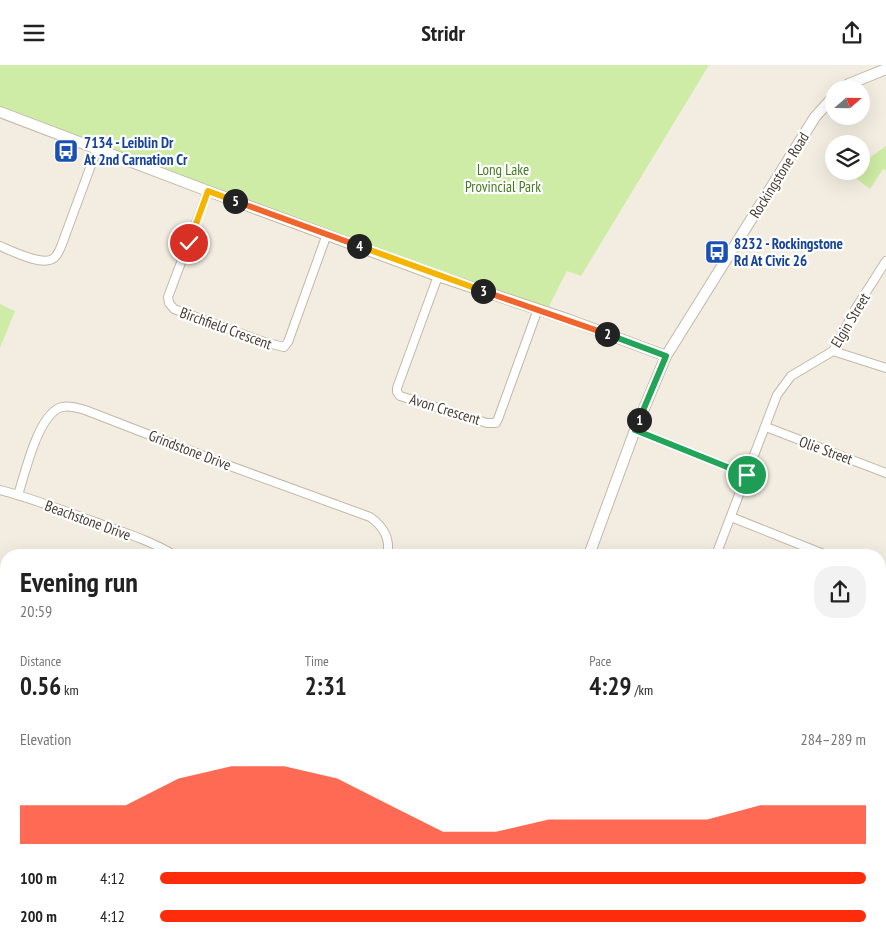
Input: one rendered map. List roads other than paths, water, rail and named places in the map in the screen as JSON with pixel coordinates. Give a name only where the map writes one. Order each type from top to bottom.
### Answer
[{"type":"street","points":[[859,80],[886,69]]},
{"type":"street","name":"Rockingstone Road","points":[[591,549],[635,430],[666,356],[815,117],[825,105]]},
{"type":"street","points":[[0,112],[438,276],[538,309],[666,356]]},
{"type":"street","points":[[0,246],[44,262],[56,257],[97,149]]},
{"type":"street","name":"Birchfield Crescent","points":[[208,191],[168,297],[169,303],[174,309],[264,342],[284,347],[288,342],[327,234]]},
{"type":"street","name":"Elgin Street","points":[[718,549],[777,395],[791,376],[833,351],[856,308],[886,261]]},
{"type":"street","name":"Avon Crescent","points":[[438,276],[397,388],[400,396],[487,423],[496,423],[538,309]]},
{"type":"street","points":[[833,351],[886,369]]},
{"type":"street","name":"Grindstone Drive","points":[[18,495],[35,443],[45,420],[56,409],[69,406],[85,410],[370,517],[385,532],[388,549]]},
{"type":"street","name":"Olie Street","points":[[766,427],[886,473]]},
{"type":"street","points":[[635,430],[747,475]]},
{"type":"street","name":"Beachstone Drive","points":[[0,490],[144,541],[161,549]]},
{"type":"street","points":[[731,517],[811,549]]},
{"type":"place","name":"7134 - Leiblin Dr At 2nd Carnation Cr","points":[[66,151]]},
{"type":"place","name":"8232 - Rockingstone Rd At Civic 26","points":[[717,252]]},
{"type":"park label","name":"Long Lake Provincial Park","points":[[503,178]]}]
